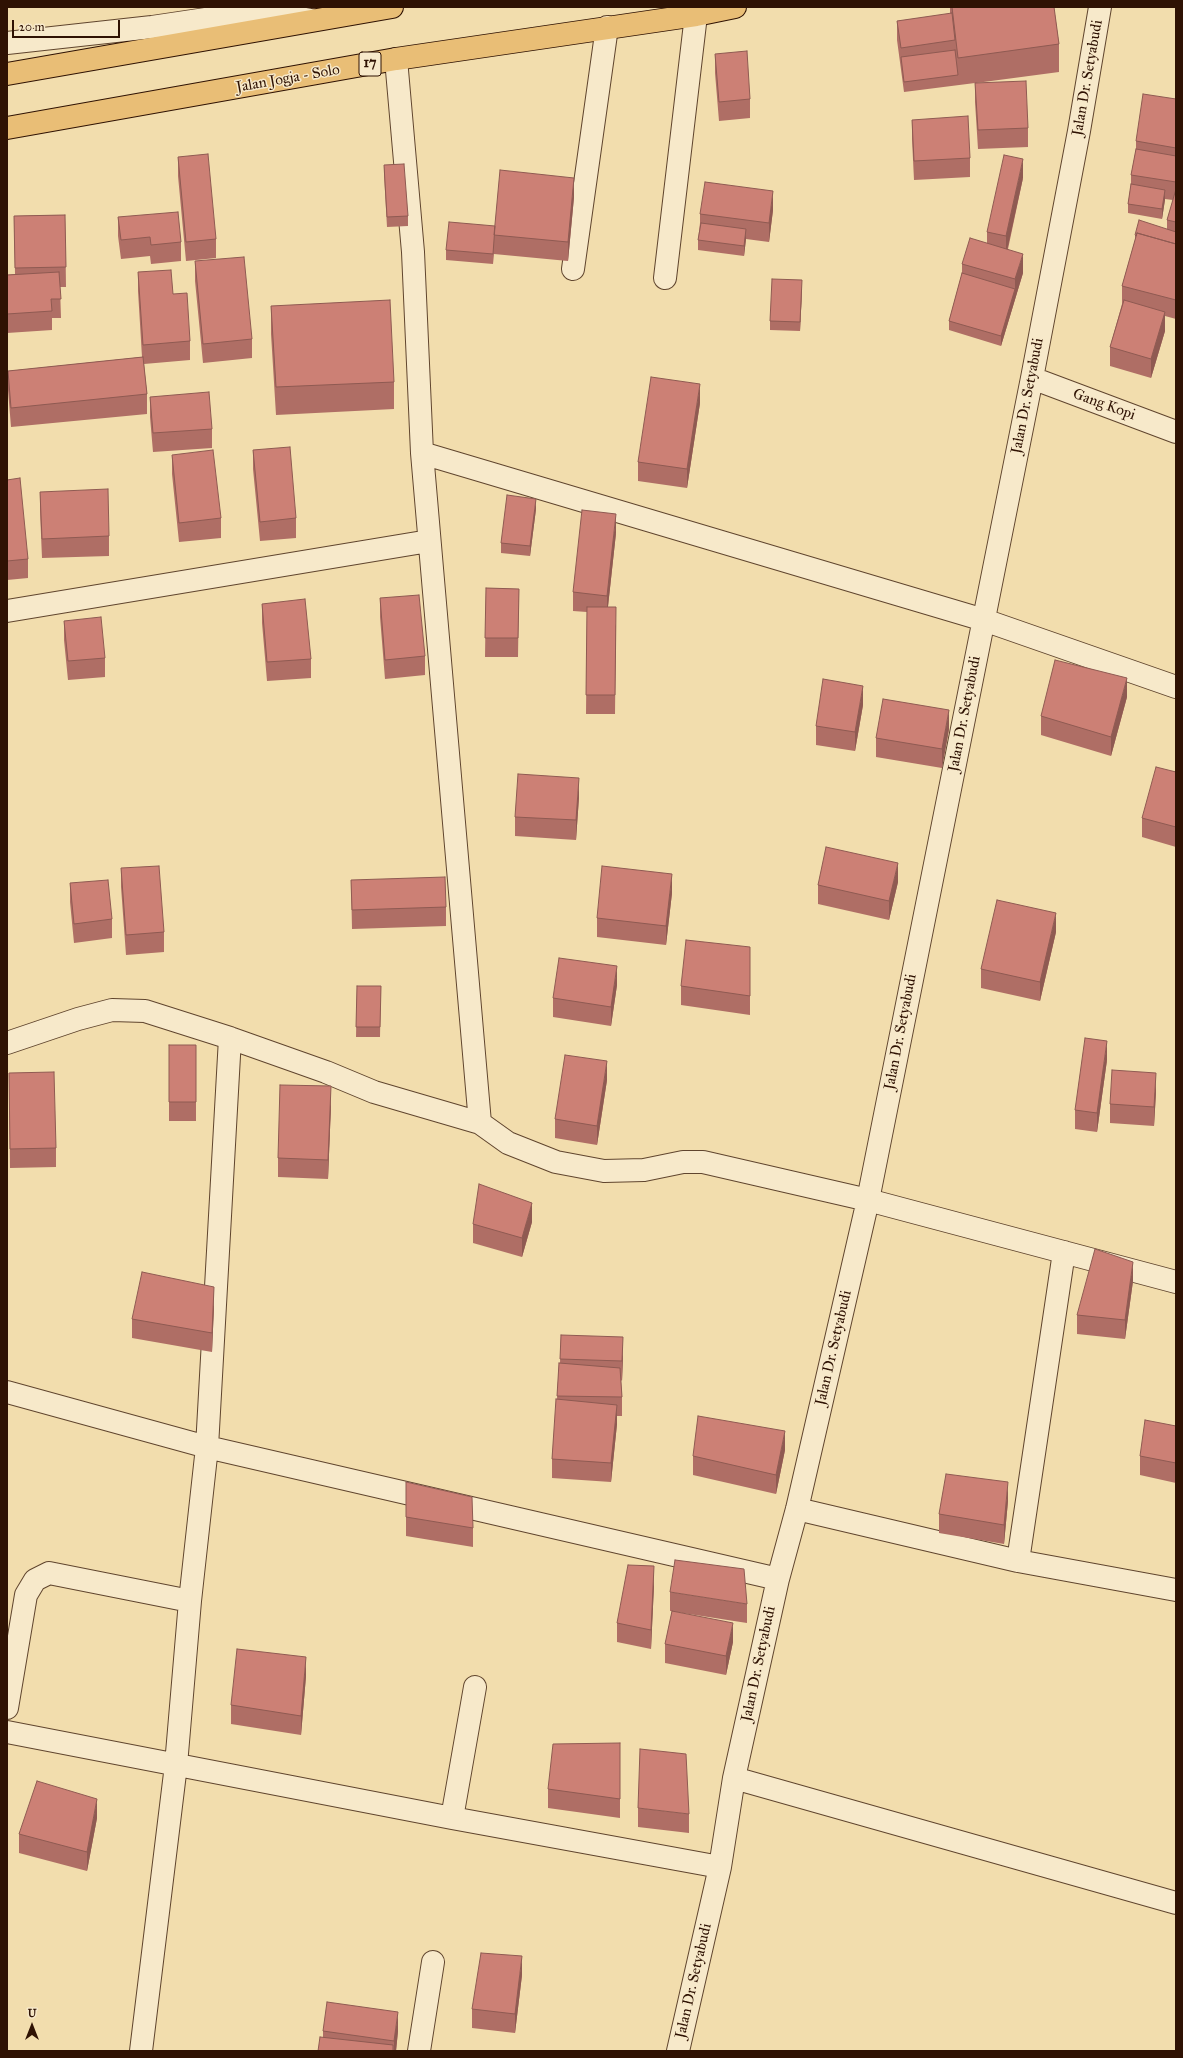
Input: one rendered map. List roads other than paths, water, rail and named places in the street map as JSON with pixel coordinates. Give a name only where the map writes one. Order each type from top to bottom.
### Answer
[{"type":"highway","points":[[7,74],[321,15],[392,7]]},
{"type":"highway","name":"Jalan Jogja - Solo","points":[[7,128],[396,60],[735,7]]},
{"type":"street","name":"Jalan Dr. Setyabudi","points":[[678,2051],[720,1867],[734,1778],[778,1579],[797,1509],[868,1200],[1032,378],[1079,131],[1100,7]]},
{"type":"street","points":[[7,43],[152,27],[226,16],[273,13],[321,15]]},
{"type":"street","points":[[665,278],[696,14]]},
{"type":"street","points":[[573,269],[607,27]]},
{"type":"street","points":[[396,60],[413,252],[422,453],[480,1124]]},
{"type":"street","name":"Gang Kopi","points":[[1032,378],[1176,432]]},
{"type":"street","points":[[422,453],[984,620],[1176,687]]},
{"type":"street","points":[[7,611],[429,541]]},
{"type":"street","points":[[7,1043],[78,1019],[112,1010],[145,1011],[230,1038],[326,1072],[374,1092],[480,1124],[508,1143],[556,1162],[604,1171],[644,1170],[683,1162],[704,1162],[868,1200],[1176,1282]]},
{"type":"street","points":[[141,2051],[176,1765],[190,1601],[207,1447],[230,1038]]},
{"type":"street","points":[[1018,1561],[1064,1252]]},
{"type":"street","points":[[7,1392],[207,1447],[778,1579]]},
{"type":"street","points":[[797,1509],[1018,1561],[1176,1590]]},
{"type":"street","points":[[7,1708],[16,1594],[35,1580],[49,1573],[190,1601]]},
{"type":"street","points":[[452,1818],[475,1687]]},
{"type":"street","points":[[7,1732],[452,1818],[720,1867]]},
{"type":"street","points":[[734,1778],[1176,1903]]},
{"type":"street","points":[[419,2051],[433,1962]]}]
